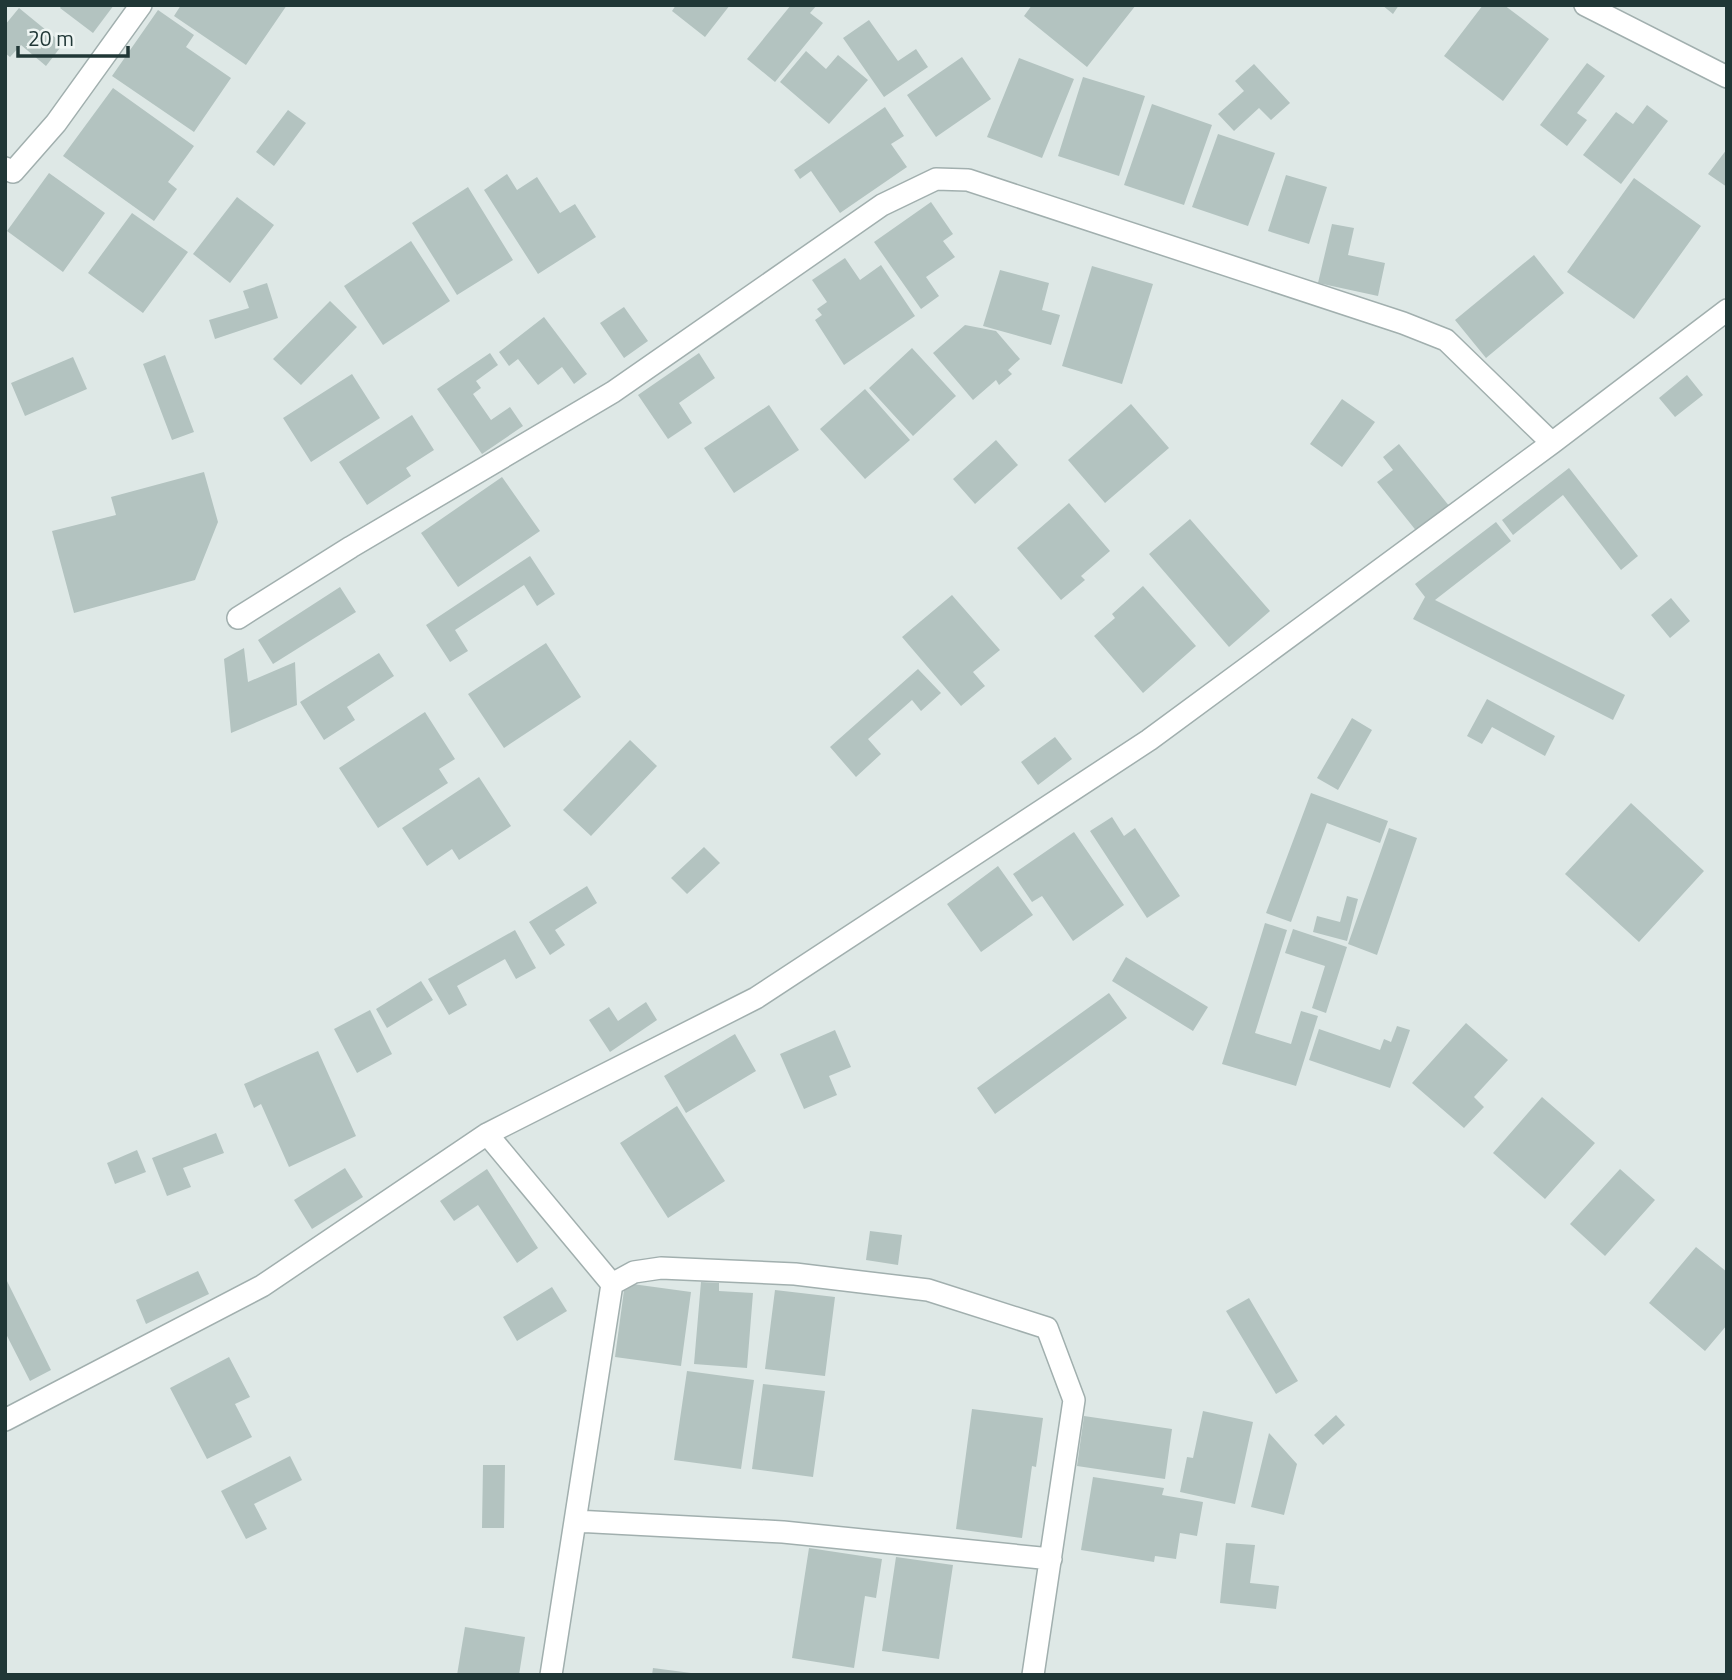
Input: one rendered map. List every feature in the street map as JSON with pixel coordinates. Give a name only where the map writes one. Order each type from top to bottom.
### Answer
[{"type":"street","points":[[5,169],[13,172],[56,123],[141,5]]},
{"type":"street","points":[[1585,5],[1727,77]]},
{"type":"street","points":[[238,618],[363,540],[613,392],[882,205],[936,179],[968,180],[1403,323],[1446,340],[1552,443]]},
{"type":"street","points":[[5,1420],[262,1286],[487,1134],[756,998],[1149,740],[1552,443],[1727,310]]},
{"type":"street","points":[[487,1134],[612,1284],[551,1675]]},
{"type":"street","points":[[612,1284],[634,1272],[661,1268],[795,1274],[928,1290],[1047,1328],[1074,1400],[1033,1675]]},
{"type":"street","points":[[575,1521],[783,1532],[1051,1559]]},
{"type":"building","points":[[62,5],[114,5],[93,33],[60,8]]},
{"type":"building","points":[[181,5],[287,5],[246,65],[174,16]]},
{"type":"building","points":[[676,5],[730,5],[705,37],[672,11]]},
{"type":"building","points":[[791,5],[817,5],[810,13],[823,23],[775,82],[747,59]]},
{"type":"building","points":[[1032,5],[1136,5],[1087,67],[1024,16]]},
{"type":"building","points":[[1382,5],[1399,5],[1393,14]]},
{"type":"building","points":[[1483,5],[1504,5],[1549,39],[1503,101],[1444,56]]},
{"type":"building","points":[[19,8],[63,44],[46,66],[21,45],[10,57],[5,53],[5,25]]},
{"type":"building","points":[[158,10],[194,35],[186,47],[231,78],[194,132],[112,76]]},
{"type":"building","points":[[869,20],[898,61],[916,49],[928,67],[884,97],[843,38]]},
{"type":"building","points":[[806,51],[826,69],[838,55],[868,80],[829,124],[780,82]]},
{"type":"building","points":[[962,57],[991,99],[936,137],[907,95]]},
{"type":"building","points":[[1019,58],[1074,79],[1042,158],[987,137]]},
{"type":"building","points":[[1587,63],[1605,76],[1577,113],[1587,120],[1567,146],[1540,125]]},
{"type":"building","points":[[1254,64],[1290,103],[1271,120],[1259,108],[1234,131],[1218,114],[1244,91],[1235,81]]},
{"type":"building","points":[[1083,77],[1145,96],[1119,176],[1058,156]]},
{"type":"building","points":[[113,88],[194,146],[168,182],[177,189],[154,221],[63,156]]},
{"type":"building","points":[[1152,104],[1212,125],[1184,205],[1124,185]]},
{"type":"building","points":[[1647,105],[1668,121],[1621,184],[1583,155],[1616,112],[1633,124]]},
{"type":"building","points":[[885,107],[904,136],[891,144],[907,167],[840,213],[811,171],[800,179],[794,170]]},
{"type":"building","points":[[288,110],[306,123],[274,166],[256,152]]},
{"type":"building","points":[[1218,134],[1275,153],[1248,226],[1192,207]]},
{"type":"building","points":[[1727,149],[1727,187],[1708,174]]},
{"type":"building","points":[[49,173],[105,213],[63,272],[7,231]]},
{"type":"building","points":[[507,174],[517,190],[537,177],[560,213],[575,204],[596,237],[538,274],[484,190]]},
{"type":"building","points":[[1286,175],[1327,187],[1309,244],[1268,231]]},
{"type":"building","points":[[1634,178],[1701,226],[1634,319],[1567,272]]},
{"type":"building","points":[[468,187],[513,260],[457,295],[412,223]]},
{"type":"building","points":[[237,197],[274,225],[230,283],[193,254]]},
{"type":"building","points":[[931,202],[953,234],[943,241],[955,257],[926,277],[939,296],[921,309],[874,242]]},
{"type":"building","points":[[132,213],[188,252],[143,313],[88,273]]},
{"type":"building","points":[[1332,224],[1354,228],[1348,255],[1385,263],[1378,296],[1318,283]]},
{"type":"building","points":[[411,241],[450,301],[383,345],[344,286]]},
{"type":"building","points":[[1534,255],[1564,293],[1486,358],[1455,320]]},
{"type":"building","points":[[845,258],[860,280],[881,265],[915,316],[844,365],[815,320],[822,315],[817,309],[827,302],[812,280]]},
{"type":"building","points":[[1092,266],[1153,284],[1122,384],[1062,366]]},
{"type":"building","points":[[1000,270],[1049,283],[1042,310],[1060,315],[1051,345],[983,326]]},
{"type":"building","points":[[267,283],[278,318],[215,339],[209,320],[249,308],[243,291]]},
{"type":"building","points":[[330,301],[357,327],[301,385],[273,359]]},
{"type":"building","points":[[624,307],[648,341],[624,358],[600,323]]},
{"type":"building","points":[[544,317],[587,374],[574,384],[562,367],[538,385],[518,359],[509,366],[499,352]]},
{"type":"building","points":[[965,325],[996,331],[1020,359],[1008,370],[1012,374],[999,385],[996,380],[973,400],[933,353]]},
{"type":"building","points":[[912,348],[956,396],[913,436],[869,388]]},
{"type":"building","points":[[490,353],[498,365],[476,381],[481,388],[473,394],[491,420],[510,407],[523,426],[482,454],[437,389]]},
{"type":"building","points":[[699,353],[715,378],[679,403],[692,423],[668,439],[638,395]]},
{"type":"building","points":[[165,355],[194,432],[172,440],[143,364]]},
{"type":"building","points":[[73,357],[87,389],[25,416],[11,383]]},
{"type":"building","points":[[352,374],[380,418],[311,462],[283,418]]},
{"type":"building","points":[[1687,375],[1703,395],[1675,417],[1659,398]]},
{"type":"building","points":[[865,389],[910,440],[865,479],[820,429]]},
{"type":"building","points":[[1342,399],[1375,422],[1342,467],[1310,444]]},
{"type":"building","points":[[1131,404],[1169,448],[1105,503],[1068,460]]},
{"type":"building","points":[[769,405],[799,450],[734,493],[704,448]]},
{"type":"building","points":[[412,415],[434,450],[406,468],[411,476],[367,505],[339,462]]},
{"type":"building","points":[[996,440],[1018,465],[975,504],[953,479]]},
{"type":"building","points":[[1399,444],[1450,507],[1418,533],[1377,482],[1393,470],[1383,457]]},
{"type":"building","points":[[1569,468],[1638,556],[1621,570],[1563,495],[1513,535],[1502,520]]},
{"type":"building","points":[[204,472],[218,522],[195,580],[74,613],[52,531],[116,515],[111,497]]},
{"type":"building","points":[[502,477],[540,531],[458,587],[421,533]]},
{"type":"building","points":[[1069,503],[1110,551],[1081,576],[1085,580],[1061,600],[1017,548]]},
{"type":"building","points":[[1190,519],[1270,611],[1229,647],[1149,554]]},
{"type":"building","points":[[1496,522],[1511,541],[1435,600],[1625,695],[1613,720],[1413,619],[1425,597],[1415,584]]},
{"type":"building","points":[[530,556],[555,594],[537,606],[524,585],[455,630],[468,651],[450,662],[426,625]]},
{"type":"building","points":[[1143,586],[1196,646],[1143,693],[1094,636],[1115,618],[1112,614]]},
{"type":"building","points":[[340,587],[356,612],[273,664],[258,640]]},
{"type":"building","points":[[952,595],[1000,650],[973,672],[985,686],[961,706],[902,637]]},
{"type":"building","points":[[1671,598],[1690,621],[1670,638],[1651,615]]},
{"type":"building","points":[[546,643],[581,697],[504,748],[468,694]]},
{"type":"building","points":[[244,648],[248,682],[295,662],[297,705],[231,733],[224,659]]},
{"type":"building","points":[[379,653],[394,676],[347,707],[355,720],[324,740],[300,702]]},
{"type":"building","points":[[918,669],[941,693],[921,711],[912,700],[868,739],[881,754],[856,777],[830,747]]},
{"type":"building","points":[[1487,699],[1555,736],[1545,756],[1492,727],[1482,744],[1467,736]]},
{"type":"building","points":[[425,712],[455,759],[439,769],[448,783],[378,828],[339,768]]},
{"type":"building","points":[[1352,718],[1372,730],[1338,790],[1317,778]]},
{"type":"building","points":[[1055,737],[1072,759],[1038,785],[1021,762]]},
{"type":"building","points":[[630,740],[657,766],[591,836],[563,810]]},
{"type":"building","points":[[479,777],[511,826],[459,860],[452,849],[427,866],[402,828]]},
{"type":"building","points":[[1311,793],[1388,821],[1380,843],[1327,823],[1291,922],[1266,913]]},
{"type":"building","points":[[1631,803],[1704,871],[1639,942],[1565,874]]},
{"type":"building","points":[[1112,817],[1124,836],[1135,828],[1180,896],[1147,918],[1090,831]]},
{"type":"building","points":[[1389,828],[1417,838],[1377,955],[1348,944]]},
{"type":"building","points":[[1074,832],[1124,905],[1073,941],[1042,896],[1032,902],[1013,874]]},
{"type":"building","points":[[704,847],[720,863],[687,894],[671,878]]},
{"type":"building","points":[[998,866],[1033,915],[981,952],[947,904]]},
{"type":"building","points":[[587,886],[597,903],[555,930],[565,945],[550,955],[529,922]]},
{"type":"building","points":[[1347,896],[1358,899],[1347,941],[1313,932],[1317,916],[1340,922]]},
{"type":"building","points":[[1265,923],[1287,930],[1255,1033],[1291,1044],[1301,1011],[1318,1016],[1296,1086],[1222,1064]]},
{"type":"building","points":[[1293,929],[1347,947],[1326,1013],[1312,1008],[1325,966],[1285,953]]},
{"type":"building","points":[[515,930],[536,968],[516,979],[505,959],[457,986],[467,1005],[449,1015],[428,979]]},
{"type":"building","points":[[1126,957],[1208,1007],[1193,1031],[1112,981]]},
{"type":"building","points":[[421,981],[433,1000],[387,1028],[376,1009]]},
{"type":"building","points":[[1109,993],[1127,1018],[995,1114],[977,1088]]},
{"type":"building","points":[[646,1002],[657,1020],[610,1052],[589,1020],[609,1007],[618,1021]]},
{"type":"building","points":[[370,1010],[392,1054],[357,1073],[334,1029]]},
{"type":"building","points":[[1466,1023],[1508,1060],[1474,1097],[1484,1107],[1464,1128],[1412,1083]]},
{"type":"building","points":[[1397,1026],[1410,1030],[1390,1088],[1309,1060],[1319,1029],[1380,1050],[1384,1039],[1391,1042]]},
{"type":"building","points":[[835,1030],[851,1067],[829,1076],[837,1095],[804,1109],[780,1054]]},
{"type":"building","points":[[735,1034],[756,1071],[686,1113],[664,1076]]},
{"type":"building","points":[[318,1051],[356,1136],[289,1167],[261,1104],[254,1108],[244,1084]]},
{"type":"building","points":[[1542,1097],[1595,1143],[1545,1199],[1493,1153]]},
{"type":"building","points":[[677,1106],[725,1181],[668,1218],[620,1143]]},
{"type":"building","points":[[216,1133],[224,1153],[183,1168],[191,1187],[167,1196],[152,1158]]},
{"type":"building","points":[[137,1150],[146,1172],[115,1184],[107,1163]]},
{"type":"building","points":[[345,1168],[363,1197],[312,1229],[294,1200]]},
{"type":"building","points":[[487,1169],[538,1248],[517,1263],[478,1205],[454,1221],[440,1201]]},
{"type":"building","points":[[1620,1169],[1655,1200],[1605,1256],[1570,1224]]},
{"type":"building","points":[[870,1231],[902,1235],[898,1265],[866,1260]]},
{"type":"building","points":[[1696,1247],[1727,1272],[1727,1325],[1705,1351],[1649,1303]]},
{"type":"building","points":[[198,1271],[209,1294],[146,1324],[136,1300]]},
{"type":"building","points":[[5,1277],[51,1370],[30,1381],[5,1332]]},
{"type":"building","points":[[701,1282],[719,1283],[719,1291],[753,1293],[747,1368],[694,1364]]},
{"type":"building","points":[[625,1283],[691,1292],[681,1366],[615,1357]]},
{"type":"building","points":[[552,1287],[567,1311],[517,1341],[503,1317]]},
{"type":"building","points":[[775,1290],[835,1297],[825,1376],[765,1369]]},
{"type":"building","points":[[1249,1298],[1298,1381],[1276,1394],[1226,1311]]},
{"type":"building","points":[[229,1357],[250,1397],[235,1404],[252,1437],[207,1459],[170,1388]]},
{"type":"building","points":[[687,1371],[754,1380],[741,1469],[674,1460]]},
{"type":"building","points":[[763,1384],[825,1391],[813,1477],[752,1469]]},
{"type":"building","points":[[972,1409],[1043,1418],[1036,1467],[1032,1466],[1022,1538],[956,1529]]},
{"type":"building","points":[[1203,1411],[1253,1422],[1235,1504],[1180,1492],[1187,1457],[1193,1458]]},
{"type":"building","points":[[1336,1415],[1345,1425],[1323,1445],[1314,1435]]},
{"type":"building","points":[[1084,1416],[1172,1429],[1165,1479],[1077,1466]]},
{"type":"building","points":[[1269,1433],[1297,1464],[1284,1515],[1251,1507]]},
{"type":"building","points":[[290,1456],[302,1480],[254,1504],[267,1529],[246,1539],[221,1491]]},
{"type":"building","points":[[483,1465],[505,1465],[504,1528],[482,1528]]},
{"type":"building","points":[[1093,1477],[1164,1488],[1162,1495],[1203,1502],[1197,1536],[1180,1533],[1176,1559],[1155,1556],[1154,1562],[1081,1550]]},
{"type":"building","points":[[1226,1543],[1255,1545],[1250,1583],[1279,1586],[1276,1609],[1220,1603]]},
{"type":"building","points":[[809,1548],[882,1559],[876,1598],[865,1596],[854,1668],[792,1658]]},
{"type":"building","points":[[896,1557],[953,1565],[939,1659],[882,1651]]},
{"type":"building","points":[[465,1627],[525,1637],[519,1675],[457,1675]]},
{"type":"building","points":[[653,1668],[691,1673],[691,1675],[652,1675]]}]
